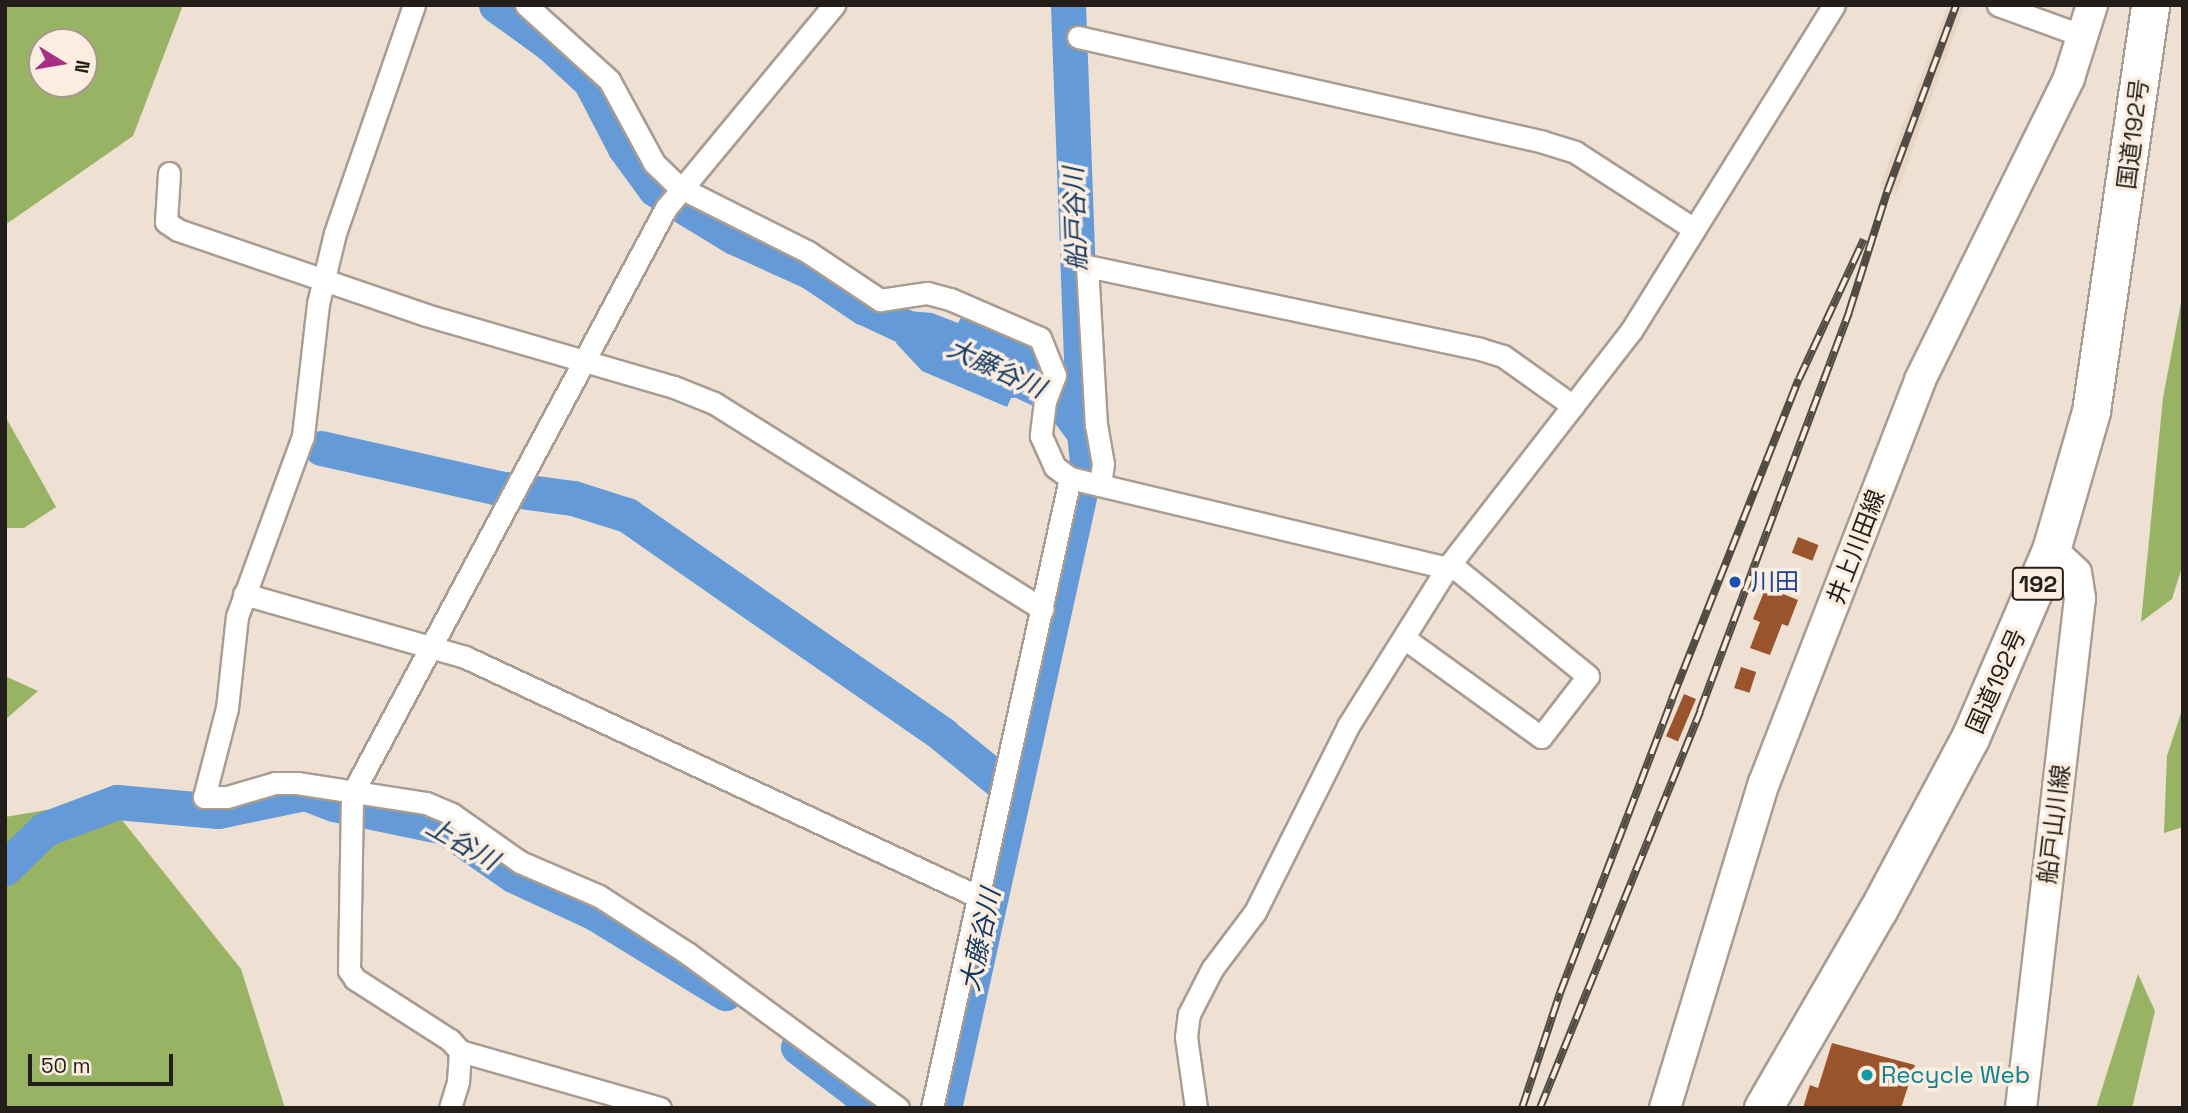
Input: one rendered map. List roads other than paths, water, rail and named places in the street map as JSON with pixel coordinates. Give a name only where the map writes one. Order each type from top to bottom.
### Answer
[{"type":"highway","name":"国道192号","points":[[1763,1108],[1878,910],[1970,738],[2051,550],[2091,411],[2150,5]]},
{"type":"main road","name":"井上川田線","points":[[1665,1108],[1763,783],[1920,380],[2069,78],[2092,5]]},
{"type":"main road","name":"船戸山川線","points":[[2021,1108],[2080,598],[2076,573],[2051,550]]},
{"type":"street","points":[[414,5],[399,60],[358,158],[323,281],[303,436],[244,594],[228,708],[204,797],[227,797],[275,783],[351,803],[426,803],[452,814],[520,862],[599,896],[747,993],[898,1108]]},
{"type":"street","points":[[526,5],[609,80],[673,196],[808,252],[880,300],[927,293],[950,299],[1040,338],[1055,375],[1041,436],[1055,467],[1084,482],[1449,566],[1588,676],[1541,737],[1404,638]]},
{"type":"street","points":[[660,1108],[460,1051],[450,1040],[355,979],[349,970],[351,803],[431,645],[673,196],[834,5]]},
{"type":"street","points":[[1196,1108],[1186,1037],[1189,1014],[1212,969],[1255,912],[1348,726],[1449,566],[1631,331],[1834,5]]},
{"type":"street","points":[[1998,5],[2083,36]]},
{"type":"street","points":[[1078,37],[1554,145],[1603,168],[1694,229]]},
{"type":"street","points":[[169,173],[164,204],[166,222],[172,226],[323,281],[583,362],[674,387],[713,403],[1043,608]]},
{"type":"street","points":[[932,1108],[1043,608],[1084,482],[1103,455],[1096,425],[1087,265],[1480,349],[1503,356],[1573,407]]},
{"type":"street","points":[[244,594],[431,645],[979,897]]},
{"type":"street","points":[[450,1108],[459,1074],[460,1051]]},
{"type":"water","points":[[908,311],[932,313],[958,323],[962,316],[1031,347],[1039,367],[1027,397],[1011,398],[1007,407],[922,371],[896,343]]},
{"type":"waterway","name":"大藤谷川","points":[[496,5],[550,44],[590,81],[625,148],[655,189],[734,237],[811,272],[863,307],[1058,398],[1084,433],[1087,461],[944,1108]]},
{"type":"waterway","name":"船戸谷川","points":[[1068,5],[1084,433]]},
{"type":"waterway","name":"上谷川","points":[[321,448],[498,488],[573,498],[627,515],[943,735],[1013,792]]},
{"type":"waterway","name":"上谷川","points":[[5,868],[45,829],[117,802],[218,811],[305,793],[334,804],[444,827],[513,875],[595,913],[725,993]]},
{"type":"waterway","name":"上谷川","points":[[798,1047],[856,1091],[871,1108]]},
{"type":"railway","points":[[1540,1108],[1700,711],[1849,312],[1887,192],[1956,5]]},
{"type":"railway","points":[[1522,1108],[1560,993],[1672,699],[1799,379],[1864,239]]},
{"type":"place","name":"川田","points":[[1735,582]]},
{"type":"place","name":"Recycle Web","points":[[1867,1075]]}]
